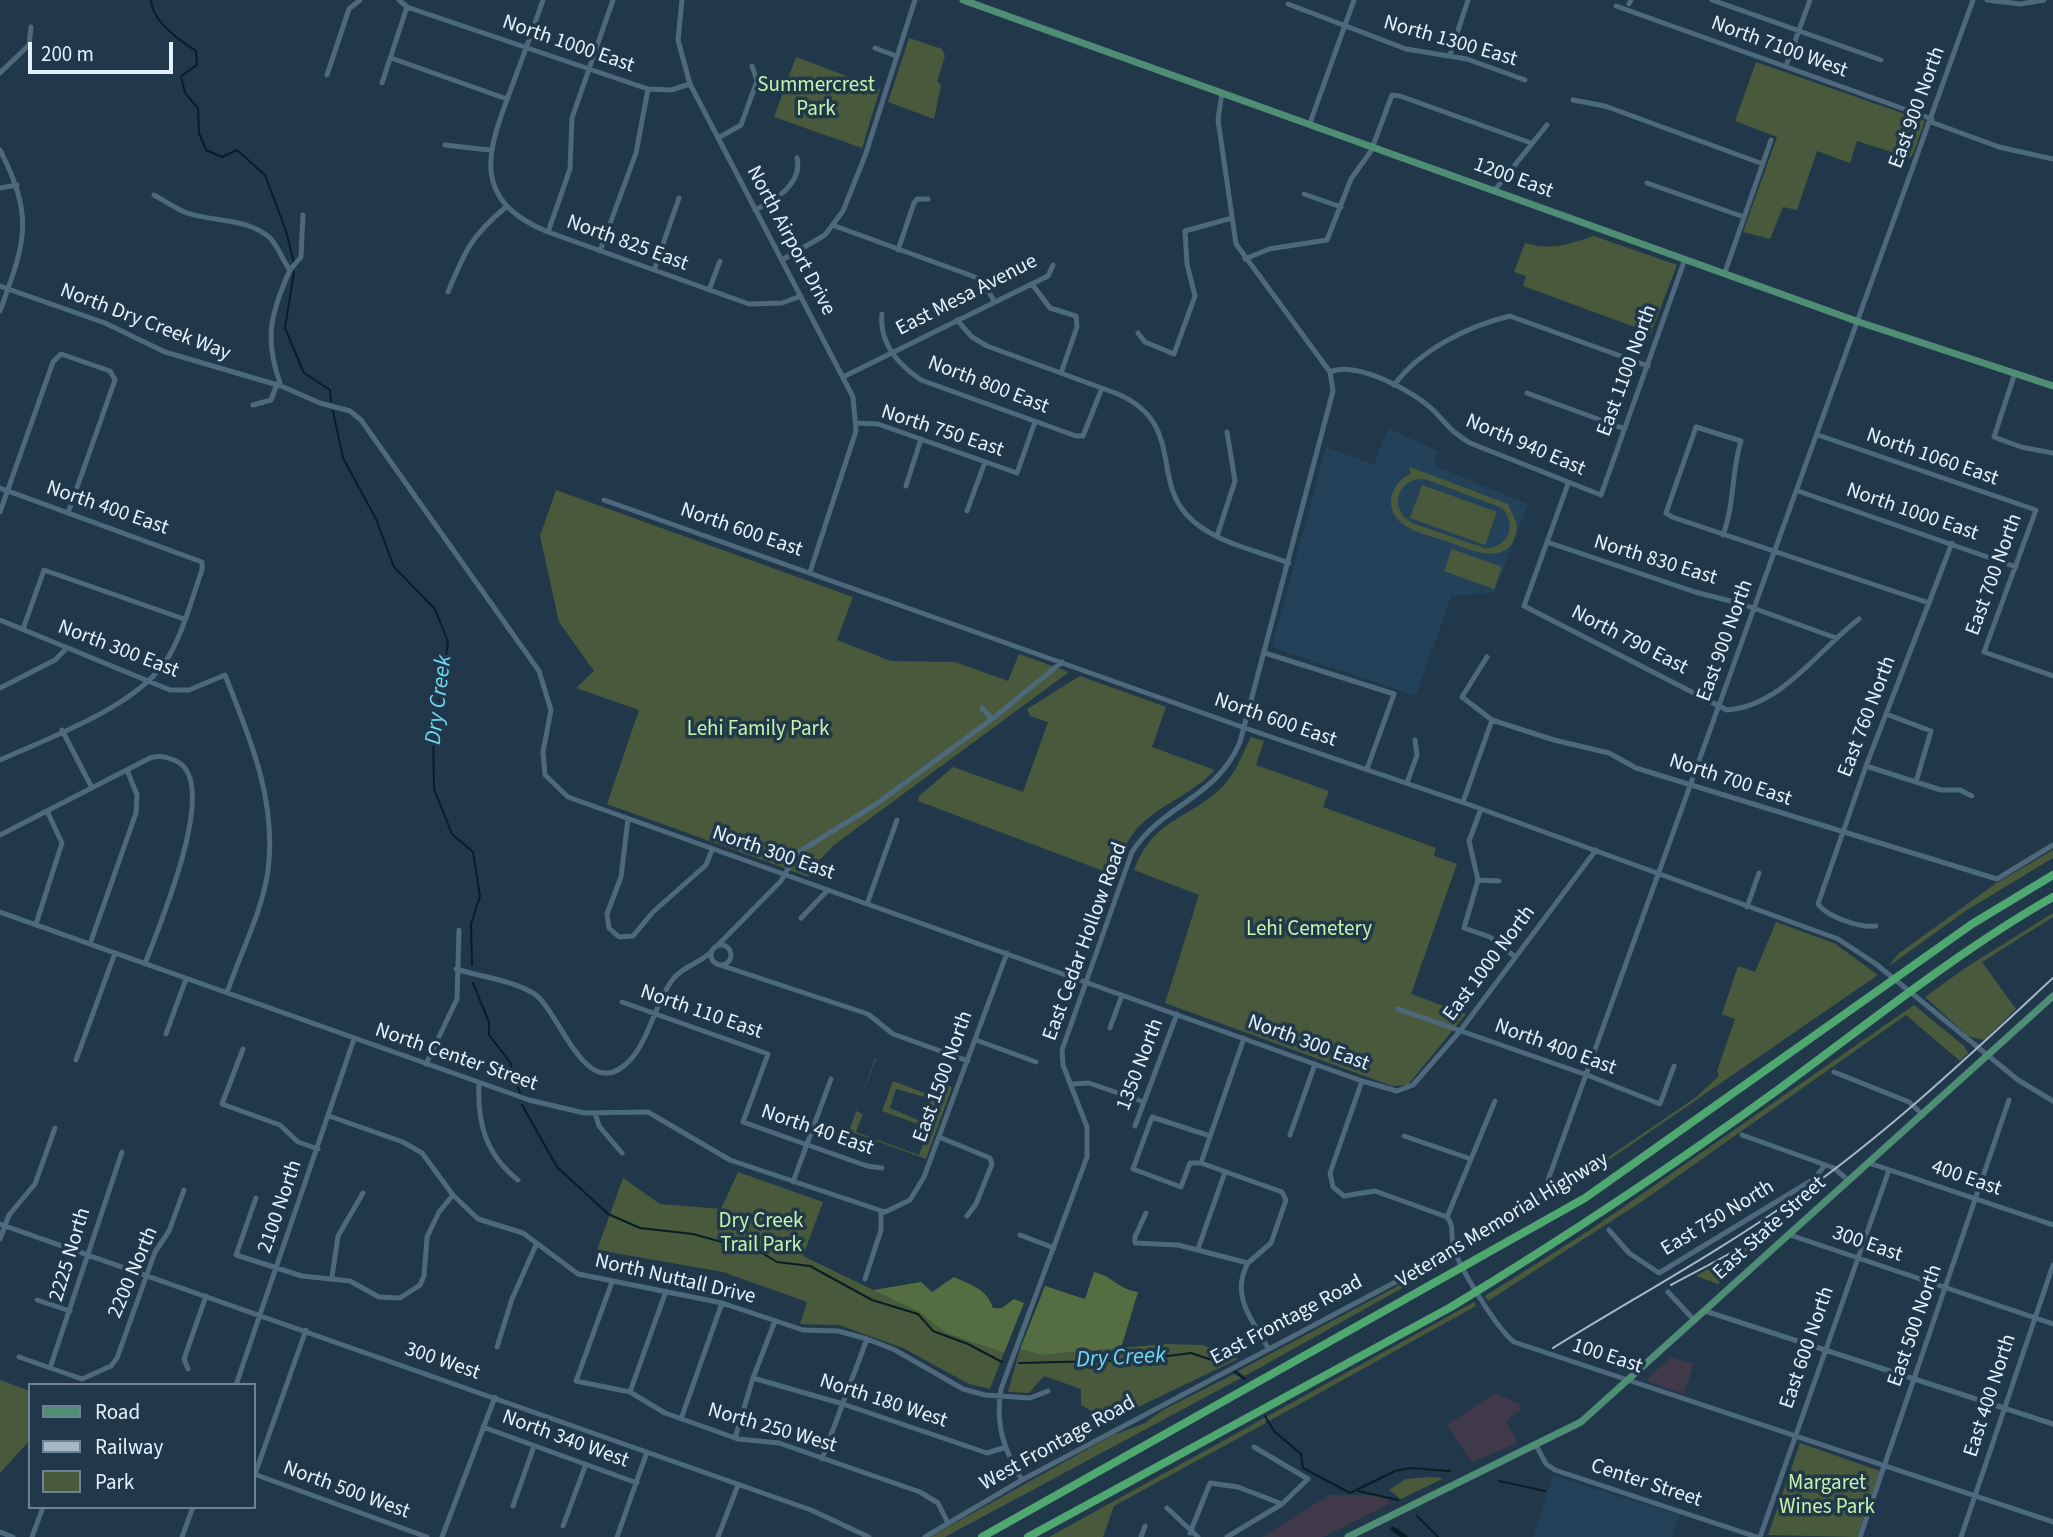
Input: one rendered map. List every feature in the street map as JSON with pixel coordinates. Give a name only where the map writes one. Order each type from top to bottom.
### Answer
[{"type":"highway","name":"Veterans Memorial Highway","points":[[982,1537],[1585,1198],[1972,924],[2053,875]]},
{"type":"highway","name":"Veterans Memorial Highway","points":[[1028,1537],[1451,1307],[1507,1273],[1738,1118],[1978,944],[2053,897]]},
{"type":"main road","name":"1200 East","points":[[962,0],[1859,321],[2053,386]]},
{"type":"main road","name":"East State Street","points":[[1348,1537],[1581,1422],[2053,996]]},
{"type":"street","points":[[327,75],[349,9],[360,0]]},
{"type":"street","name":"North 1000 East","points":[[399,0],[407,7],[648,89],[671,90],[690,84]]},
{"type":"street","points":[[447,292],[467,246],[480,228],[506,207],[495,186],[489,150],[543,0]]},
{"type":"street","points":[[548,232],[570,169],[570,127],[613,0]]},
{"type":"street","name":"North Airport Drive","points":[[682,0],[678,40],[690,84],[845,376],[857,415],[846,466],[810,572]]},
{"type":"street","points":[[782,260],[819,240],[835,226],[865,156],[915,0]]},
{"type":"street","points":[[1310,123],[1354,0]]},
{"type":"street","points":[[1450,55],[1468,0]]},
{"type":"street","points":[[1712,0],[1881,60]]},
{"type":"street","points":[[1787,63],[1810,0]]},
{"type":"street","name":"East 900 North","points":[[1454,1251],[1543,1194],[1973,0]]},
{"type":"street","points":[[1987,0],[2020,4],[2053,1]]},
{"type":"street","name":"North 1300 East","points":[[1288,4],[1406,49],[1450,55],[1525,80]]},
{"type":"street","name":"North 7100 West","points":[[1616,6],[1999,147],[2053,159]]},
{"type":"street","points":[[382,83],[407,7]]},
{"type":"street","points":[[0,73],[29,45],[31,27]]},
{"type":"street","points":[[875,48],[896,56]]},
{"type":"street","points":[[391,58],[507,99]]},
{"type":"street","points":[[718,138],[741,125],[757,81],[752,66]]},
{"type":"street","points":[[600,251],[636,153],[648,89]]},
{"type":"street","points":[[957,320],[972,337],[987,346],[1127,398],[1151,417],[1158,430],[1177,503],[1194,522],[1217,536],[1289,563],[1334,387],[1330,372],[1236,244],[1225,149],[1218,120],[1222,92]]},
{"type":"street","points":[[1245,259],[1269,249],[1321,243],[1330,235],[1351,179],[1373,147],[1388,99],[1393,95],[1531,144]]},
{"type":"street","points":[[1573,100],[1605,106],[1763,164]]},
{"type":"street","points":[[1494,191],[1547,125]]},
{"type":"street","points":[[1725,272],[1771,140]]},
{"type":"street","points":[[445,145],[489,150]]},
{"type":"street","points":[[0,150],[17,185],[24,220],[23,243],[0,311]]},
{"type":"street","points":[[755,210],[778,198],[789,186],[799,166],[797,158]]},
{"type":"street","points":[[1647,183],[1744,217]]},
{"type":"street","points":[[0,188],[17,185]]},
{"type":"street","points":[[1304,194],[1341,207]]},
{"type":"street","points":[[154,195],[186,212],[234,222],[259,231],[270,238],[290,270]]},
{"type":"street","points":[[654,270],[679,198]]},
{"type":"street","points":[[898,250],[914,203],[917,199],[928,199]]},
{"type":"street","name":"North 825 East","points":[[506,207],[526,223],[548,232],[749,304],[782,303],[801,296]]},
{"type":"street","points":[[253,405],[271,400],[279,385],[270,357],[270,337],[290,270],[301,257],[303,215]]},
{"type":"street","points":[[1138,333],[1145,342],[1174,354],[1195,296],[1185,231],[1232,218]]},
{"type":"street","points":[[835,226],[975,277],[984,283],[994,301]]},
{"type":"street","name":"East 1100 North","points":[[1601,495],[1685,259]]},
{"type":"street","points":[[709,290],[720,261]]},
{"type":"street","name":"East Mesa Avenue","points":[[845,376],[1048,276],[1053,265]]},
{"type":"street","points":[[1032,284],[1050,308],[1076,316],[1076,332],[1061,373]]},
{"type":"street","points":[[0,286],[8,289]]},
{"type":"street","name":"North Dry Creek Way","points":[[8,289],[105,323],[165,352],[259,382],[279,385],[320,403],[350,411]]},
{"type":"street","name":"North 800 East","points":[[882,314],[881,327],[892,352],[902,368],[921,380],[1081,438],[1102,388]]},
{"type":"street","points":[[1394,385],[1408,366],[1488,321],[1510,316],[1648,366]]},
{"type":"street","points":[[0,512],[58,354],[114,375],[114,387],[68,513]]},
{"type":"street","name":"North 940 East","points":[[1330,372],[1344,368],[1363,372],[1394,385],[1433,410],[1451,432],[1469,443],[1601,495]]},
{"type":"street","points":[[2015,373],[1994,437],[2021,447],[2053,453]]},
{"type":"street","points":[[1527,393],[1625,429]]},
{"type":"street","name":"North 300 East","points":[[350,411],[361,420],[539,671],[551,710],[543,752],[544,766],[549,781],[575,800],[1362,1081],[1391,1090],[1404,1090]]},
{"type":"street","name":"North 750 East","points":[[857,424],[878,425],[1017,473],[1035,422]]},
{"type":"street","points":[[1723,535],[1733,502],[1732,470],[1741,441],[1696,427],[1666,513],[1723,535],[1775,553],[1929,603]]},
{"type":"street","points":[[1217,536],[1235,481],[1227,432]]},
{"type":"street","name":"North 1060 East","points":[[1818,435],[2036,510]]},
{"type":"street","points":[[906,486],[921,439]]},
{"type":"street","points":[[967,511],[985,462]]},
{"type":"street","points":[[1547,542],[1568,484]]},
{"type":"street","name":"North 400 East","points":[[0,488],[202,562],[184,619]]},
{"type":"street","name":"North 1000 East","points":[[1798,491],[2015,567]]},
{"type":"street","name":"North 600 East","points":[[604,500],[1245,728],[1463,802],[1596,850],[1658,876],[1838,939],[1876,964],[2006,1071],[2053,1101]]},
{"type":"street","points":[[1170,505],[1177,503]]},
{"type":"street","name":"East 700 North","points":[[2036,510],[1984,652],[2053,676]]},
{"type":"street","name":"North 790 East","points":[[1547,542],[1524,606],[1720,704]]},
{"type":"street","name":"North 830 East","points":[[1547,542],[1695,592],[1755,608],[1836,638]]},
{"type":"street","name":"East 760 North","points":[[1876,926],[1858,924],[1823,910],[1818,904],[1841,833],[1952,543]]},
{"type":"street","name":"East Cedar Hollow Road","points":[[1003,1448],[998,1416],[1003,1379],[1087,1157],[1087,1127],[1063,1065],[1062,1050],[1084,981],[1132,852],[1160,819],[1216,781],[1234,757],[1245,728],[1289,563]]},
{"type":"street","points":[[0,760],[126,700],[149,683],[170,656],[184,619],[44,570],[23,629]]},
{"type":"street","name":"North 300 East","points":[[0,620],[170,690],[189,690],[225,675],[264,780],[269,851],[264,888],[227,993]]},
{"type":"street","points":[[1720,704],[1727,710],[1757,703],[1801,672],[1859,620]]},
{"type":"street","points":[[0,688],[55,660],[67,648]]},
{"type":"street","points":[[1265,653],[1394,694],[1367,769]]},
{"type":"street","name":"North 700 East","points":[[1488,657],[1462,697],[1492,720],[1554,740],[1601,751],[1636,768],[1997,879],[2053,845]]},
{"type":"street","points":[[456,969],[534,993],[543,1001],[578,1058],[588,1067],[604,1071],[617,1070],[631,1059],[675,976],[714,949],[735,930],[783,875],[797,853],[886,797],[992,719],[1062,662]]},
{"type":"street","points":[[982,708],[992,719]]},
{"type":"street","points":[[1886,714],[1931,731],[1930,743],[1916,782]]},
{"type":"street","points":[[1463,802],[1492,720]]},
{"type":"street","points":[[62,730],[92,788]]},
{"type":"street","points":[[1407,783],[1417,755],[1415,740]]},
{"type":"street","points":[[0,835],[159,756],[184,765],[191,774],[192,825],[145,964]]},
{"type":"street","points":[[1866,766],[1941,790],[1960,790],[1972,796]]},
{"type":"street","points":[[90,944],[136,813],[137,795],[127,770]]},
{"type":"street","points":[[1481,809],[1469,841],[1478,880],[1464,928],[1490,937],[1514,956]]},
{"type":"street","points":[[36,925],[62,843],[47,811]]},
{"type":"street","points":[[628,819],[621,877],[607,914],[609,928],[619,937],[633,936],[653,912],[706,865],[712,850]]},
{"type":"street","points":[[867,904],[897,820]]},
{"type":"street","name":"East 1000 North","points":[[1404,1090],[1413,1085],[1460,1031],[1596,850]]},
{"type":"street","points":[[1747,907],[1759,873]]},
{"type":"street","points":[[1478,880],[1499,881]]},
{"type":"street","points":[[801,918],[828,890]]},
{"type":"street","name":"North Center Street","points":[[0,912],[354,1039],[554,1107],[595,1113],[648,1112],[681,1129],[709,1150],[881,1211]]},
{"type":"street","points":[[426,1064],[457,999],[459,930]]},
{"type":"street","points":[[718,965],[727,963],[730,940],[735,930]]},
{"type":"street","points":[[714,949],[725,946],[741,973]]},
{"type":"street","points":[[714,949],[711,957],[718,965]]},
{"type":"street","points":[[76,1060],[115,953]]},
{"type":"street","name":"East 1500 North","points":[[881,1211],[901,1206],[916,1194],[1007,953]]},
{"type":"street","points":[[693,964],[707,961],[868,1014],[893,1034],[968,1061]]},
{"type":"street","points":[[166,1034],[186,979]]},
{"type":"street","points":[[1110,1028],[1122,995]]},
{"type":"street","name":"North 110 East","points":[[622,1002],[768,1054],[743,1122]]},
{"type":"street","name":"North 400 East","points":[[1398,1009],[1587,1075],[1661,1104],[1674,1066]]},
{"type":"street","name":"1350 North","points":[[1135,1126],[1177,1014]]},
{"type":"street","points":[[1201,1163],[1244,1038]]},
{"type":"street","name":"2100 North","points":[[237,1383],[354,1039]]},
{"type":"street","points":[[976,1040],[1036,1062]]},
{"type":"street","points":[[243,1049],[222,1104],[280,1125],[298,1142],[318,1149]]},
{"type":"street","points":[[1290,1135],[1315,1064]]},
{"type":"street","points":[[1834,1072],[1909,1102],[1923,1115]]},
{"type":"street","points":[[793,1182],[831,1079]]},
{"type":"street","points":[[1362,1081],[1330,1172],[1333,1187],[1344,1196],[1365,1191],[1388,1194],[1447,1217],[1495,1101]]},
{"type":"street","points":[[480,1083],[480,1121],[484,1136],[503,1169],[518,1180]]},
{"type":"street","points":[[1070,1084],[1089,1083],[1144,1102]]},
{"type":"street","name":"East 500 North","points":[[1860,1537],[2009,1100]]},
{"type":"street","points":[[595,1113],[599,1126],[622,1153]]},
{"type":"street","name":"North Nuttall Drive","points":[[329,1116],[403,1142],[422,1153],[453,1195],[478,1219],[523,1233],[578,1274],[722,1303],[803,1330],[838,1331],[867,1339],[895,1349],[963,1389],[999,1396],[1032,1398],[1048,1391]]},
{"type":"street","points":[[1210,1136],[1152,1117],[1133,1169],[1181,1187],[1190,1163],[1201,1163],[1283,1194],[1286,1200],[1271,1243],[1248,1263],[1240,1283],[1241,1297],[1268,1348]]},
{"type":"street","name":"North 40 East","points":[[743,1122],[867,1167],[882,1168]]},
{"type":"street","points":[[0,1239],[2,1225],[35,1184],[55,1128]]},
{"type":"street","points":[[1742,1135],[1825,1165],[1838,1171],[1849,1181]]},
{"type":"street","points":[[1404,1136],[1471,1159]]},
{"type":"street","points":[[939,1137],[990,1158],[992,1164],[976,1203],[967,1216]]},
{"type":"street","name":"2225 North","points":[[50,1368],[90,1255],[122,1152]]},
{"type":"street","name":"400 East","points":[[1868,1163],[2053,1225]]},
{"type":"street","name":"East 750 North","points":[[1609,1230],[1629,1253],[1659,1273],[1814,1179],[1825,1165]]},
{"type":"street","name":"East 600 North","points":[[1759,1537],[1889,1170]]},
{"type":"street","points":[[1198,1249],[1225,1172]]},
{"type":"street","name":"2200 North","points":[[50,1368],[82,1379],[111,1366],[117,1358],[155,1252],[169,1231],[184,1190]]},
{"type":"street","points":[[332,1277],[338,1236],[363,1194]]},
{"type":"street","points":[[256,1198],[236,1255],[302,1276],[332,1277],[350,1281],[389,1299],[407,1295],[420,1285],[424,1276],[427,1237],[439,1212],[453,1195]]},
{"type":"street","points":[[864,1279],[881,1230],[881,1211]]},
{"type":"street","points":[[1146,1213],[1135,1243],[1158,1242],[1198,1249],[1248,1263]]},
{"type":"street","name":"100 East","points":[[1447,1217],[1451,1222],[1454,1251],[1497,1322],[1514,1342],[2053,1522]]},
{"type":"street","name":"300 West","points":[[2,1225],[811,1510],[869,1537]]},
{"type":"street","points":[[1020,1235],[1054,1248]]},
{"type":"street","name":"300 East","points":[[1790,1235],[2053,1324]]},
{"type":"street","points":[[497,1347],[512,1300],[536,1245]]},
{"type":"street","name":"East Frontage Road","points":[[1208,1380],[1454,1251]]},
{"type":"street","name":"East 400 North","points":[[1961,1537],[2053,1265]]},
{"type":"street","name":"North 250 West","points":[[612,1282],[576,1381],[630,1392],[681,1419],[735,1438],[779,1443],[927,1494],[937,1503],[948,1523]]},
{"type":"street","points":[[630,1392],[666,1291]]},
{"type":"street","points":[[1668,1292],[1695,1321]]},
{"type":"street","points":[[188,1369],[184,1359],[206,1296]]},
{"type":"street","points":[[37,1300],[70,1311]]},
{"type":"street","points":[[681,1419],[722,1303]]},
{"type":"street","points":[[1705,1311],[2053,1424]]},
{"type":"street","points":[[735,1438],[753,1378],[775,1321]]},
{"type":"street","points":[[256,1468],[306,1330]]},
{"type":"street","points":[[822,1459],[867,1339]]},
{"type":"street","points":[[19,1357],[50,1368]]},
{"type":"street","name":"North 180 West","points":[[753,1378],[843,1404],[987,1453],[1003,1448]]},
{"type":"street","name":"West Frontage Road","points":[[925,1537],[1022,1480],[1208,1380]]},
{"type":"street","points":[[442,1537],[495,1398]]},
{"type":"street","name":"North 340 West","points":[[483,1427],[637,1483]]},
{"type":"street","points":[[513,1506],[534,1446]]},
{"type":"street","name":"Center Street","points":[[1536,1446],[1546,1464],[1555,1470],[1759,1537]]},
{"type":"street","points":[[1227,1537],[1282,1504],[1308,1479],[1254,1447]]},
{"type":"street","points":[[1003,1448],[1022,1480]]},
{"type":"street","points":[[617,1537],[647,1452]]},
{"type":"street","points":[[563,1527],[586,1464]]},
{"type":"street","name":"North 500 West","points":[[256,1475],[427,1537]]},
{"type":"street","points":[[1190,1532],[1210,1483],[1238,1487],[1282,1504]]},
{"type":"street","points":[[719,1537],[738,1485]]},
{"type":"street","points":[[1167,1508],[1198,1537]]},
{"type":"street","points":[[32,1537],[42,1509]]},
{"type":"street","points":[[182,1537],[192,1509]]},
{"type":"street","points":[[1141,1537],[1145,1526]]},
{"type":"street","points":[[0,1532],[13,1537]]},
{"type":"shaded area","points":[[1388,428],[1438,451],[1433,465],[1528,504],[1495,592],[1451,596],[1416,696],[1272,647],[1326,447],[1374,465]]},
{"type":"shaded area","points":[[1671,1357],[1694,1364],[1684,1394],[1649,1382],[1648,1378]]},
{"type":"shaded area","points":[[1495,1393],[1521,1405],[1520,1411],[1506,1421],[1518,1443],[1472,1462],[1447,1425]]},
{"type":"shaded area","points":[[1553,1476],[1680,1515],[1672,1537],[1533,1537]]},
{"type":"shaded area","points":[[1329,1495],[1372,1495],[1387,1498],[1392,1503],[1323,1537],[1262,1537]]},
{"type":"green space","points":[[909,38],[942,49],[945,56],[937,81],[941,85],[934,119],[888,102]]},
{"type":"green space","name":"Summercrest Park","points":[[796,57],[880,89],[862,148],[774,117]]},
{"type":"green space","points":[[1756,62],[1925,121],[1913,154],[1910,158],[1857,141],[1850,163],[1817,151],[1797,210],[1783,207],[1770,239],[1743,232],[1777,137],[1735,121]]},
{"type":"green space","points":[[1594,236],[1677,265],[1651,333],[1523,286],[1526,276],[1514,272],[1525,243],[1552,246]]},
{"type":"green space","points":[[1410,467],[1508,504],[1517,524],[1509,547],[1490,554],[1479,552],[1418,532],[1402,523],[1392,509],[1391,499],[1398,484],[1410,474]],"holes":[[[1425,479],[1502,508],[1509,522],[1508,535],[1499,545],[1484,548],[1412,523],[1403,516],[1398,500],[1405,485],[1413,480]]]},
{"type":"green space","points":[[1422,485],[1497,512],[1485,545],[1410,518]]},
{"type":"green space","name":"Lehi Family Park","points":[[556,490],[853,597],[837,640],[891,661],[955,662],[1008,681],[1019,654],[1069,672],[834,845],[812,868],[809,877],[607,804],[639,710],[576,688],[594,671],[559,622],[540,536]]},
{"type":"green space","points":[[1452,549],[1502,567],[1494,589],[1444,571]]},
{"type":"green space","points":[[1080,676],[1166,707],[1152,747],[1215,770],[1144,822],[1122,852],[1114,875],[918,801],[919,796],[953,767],[1023,792],[1048,722],[1030,716],[1027,709]]},
{"type":"green space","name":"Lehi Cemetery","points":[[1251,737],[1264,741],[1256,765],[1329,791],[1323,807],[1436,848],[1434,856],[1457,864],[1411,994],[1466,1014],[1408,1085],[1392,1086],[1165,1003],[1199,895],[1134,870],[1152,839],[1229,780]]},
{"type":"green space","points":[[2053,850],[2053,858],[1967,910],[1889,966],[1898,954],[1995,884]]},
{"type":"green space","points":[[2053,913],[2053,917],[1982,962],[2016,1009],[1984,1040],[1968,1036],[1925,997],[1965,968]]},
{"type":"green space","points":[[1776,922],[1834,943],[1878,975],[1552,1199],[1551,1196],[1695,1098],[1719,1076],[1717,1071],[1735,1019],[1722,1014],[1738,966],[1755,972]]},
{"type":"green space","points":[[1914,1005],[1964,1046],[1968,1053],[1960,1061],[1906,1015],[1644,1200],[1488,1301],[1485,1296],[1593,1228]]},
{"type":"green space","points":[[914,1073],[952,1087],[926,1159],[849,1131],[856,1111],[863,1114],[856,1132],[919,1155],[929,1128],[882,1111],[893,1081],[938,1098],[943,1084]],"holes":[[[896,1089],[928,1098],[932,1108],[930,1115],[920,1121],[890,1108]]]},
{"type":"green space","name":"Dry Creek Trail Park","points":[[738,1172],[823,1202],[803,1256],[919,1312],[946,1333],[1004,1353],[990,1389],[969,1384],[903,1348],[839,1325],[800,1324],[807,1302],[723,1272],[597,1250],[623,1178],[660,1204],[721,1209]]},
{"type":"green space","points":[[1765,1236],[1767,1239],[1718,1284],[1696,1276]]},
{"type":"green space","points":[[1443,1262],[1449,1262],[1261,1367],[1244,1376],[1238,1371]]},
{"type":"green space","points":[[1094,1272],[1124,1288],[1138,1292],[1121,1348],[1041,1355],[1020,1349],[1045,1286],[1085,1299]]},
{"type":"green space","points":[[954,1277],[983,1292],[993,1308],[1002,1308],[1014,1299],[1024,1303],[1004,1353],[946,1333],[919,1312],[873,1290],[921,1282],[932,1292]]},
{"type":"green space","points":[[1474,1302],[1476,1306],[1269,1421],[1265,1420],[1266,1423],[1114,1506],[1103,1537],[1049,1537]]},
{"type":"green space","points":[[1165,1344],[1203,1345],[1238,1359],[1109,1421],[1081,1405],[1081,1389],[1044,1376],[1029,1393],[1008,1392],[1020,1349],[1041,1355]]},
{"type":"green space","points":[[1234,1374],[1241,1378],[945,1537],[930,1537],[1111,1436],[1145,1423],[1163,1410]]},
{"type":"green space","points":[[0,1380],[28,1390],[28,1442],[0,1473]]},
{"type":"green space","name":"Margaret Wines Park","points":[[1800,1443],[1880,1471],[1857,1537],[1768,1535]]},
{"type":"green space","points":[[1444,1478],[1401,1499],[1389,1490],[1406,1479]]},
{"type":"waterway","name":"Dry Creek","points":[[151,0],[161,23],[196,51],[197,65],[181,76],[185,93],[198,108],[199,133],[206,150],[222,157],[237,150],[265,175],[286,231],[294,263]]},
{"type":"waterway","name":"Dry Creek","points":[[294,272],[285,328],[304,373],[330,390],[331,401]]},
{"type":"waterway","name":"Dry Creek","points":[[333,411],[343,458],[376,519],[394,567],[435,609],[448,642],[441,694],[433,727],[434,789],[452,834],[473,852],[480,896],[471,924],[472,965]]},
{"type":"waterway","name":"Dry Creek","points":[[473,983],[489,1022],[489,1035],[510,1062],[520,1093]]},
{"type":"waterway","name":"Dry Creek","points":[[522,1105],[557,1167],[608,1214],[640,1228],[693,1234],[762,1253],[777,1262],[810,1266],[872,1300],[918,1314],[933,1331],[968,1344],[1002,1362]]},
{"type":"waterway","name":"Dry Creek","points":[[1019,1363],[1137,1360],[1191,1353],[1221,1363]]},
{"type":"waterway","name":"Dry Creek","points":[[1234,1371],[1245,1379]]},
{"type":"waterway","name":"Dry Creek","points":[[1265,1416],[1274,1431],[1301,1454],[1303,1468],[1350,1493],[1395,1471],[1410,1468],[1450,1471]]},
{"type":"waterway","name":"Dry Creek","points":[[1499,1481],[1545,1491]]},
{"type":"waterway","points":[[1358,1491],[1398,1500]]},
{"type":"waterway","points":[[1417,1516],[1438,1537]]},
{"type":"waterway","points":[[1393,1529],[1405,1537]]},
{"type":"railway","points":[[1553,1348],[1738,1236],[1832,1171],[1929,1091],[2053,978]]},
{"type":"railway","points":[[1671,1285],[1760,1235],[1794,1212],[1809,1198]]}]
